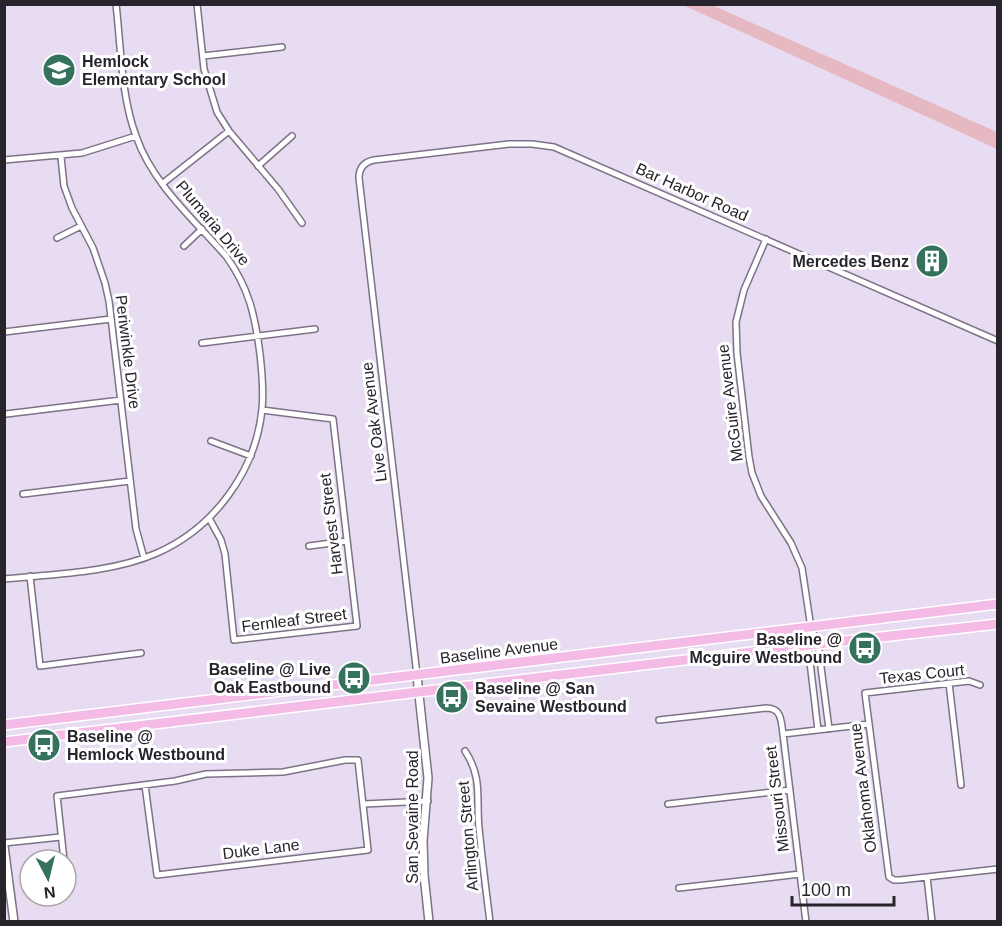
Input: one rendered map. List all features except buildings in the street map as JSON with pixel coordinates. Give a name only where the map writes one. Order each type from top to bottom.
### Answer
[{"type":"main road","name":"Baseline Avenue","points":[[4,725],[998,604]]},
{"type":"main road","name":"Baseline Avenue","points":[[4,742],[813,644],[998,624]]},
{"type":"street","name":"Plumaria Drive","points":[[4,579],[114,566],[144,558],[182,540],[209,518],[227,498],[240,478],[251,456],[262,410],[263,390],[258,336],[253,309],[244,284],[226,256],[162,183],[148,163],[136,136],[127,98],[116,4]]},
{"type":"street","points":[[196,4],[204,69],[217,112],[229,131],[302,223]]},
{"type":"street","points":[[203,56],[282,46]]},
{"type":"street","points":[[162,183],[229,131]]},
{"type":"street","points":[[4,160],[61,157],[100,149],[136,136]]},
{"type":"street","points":[[258,166],[292,136]]},
{"type":"street","name":"Bar Harbor Road","points":[[362,165],[374,160],[509,144],[543,145],[580,157],[998,340]]},
{"type":"street","name":"Periwinkle Drive","points":[[61,157],[64,186],[99,265],[111,319],[136,529],[144,558]]},
{"type":"street","name":"Live Oak Avenue","points":[[362,165],[359,178],[417,676]]},
{"type":"street","points":[[57,238],[81,226]]},
{"type":"street","points":[[184,246],[202,229]]},
{"type":"street","name":"McGuire Avenue","points":[[766,239],[744,290],[736,322],[737,353],[752,473],[761,496],[799,559],[806,585],[812,628],[818,730]]},
{"type":"street","points":[[4,332],[111,319]]},
{"type":"street","points":[[202,343],[315,328]]},
{"type":"street","points":[[6,414],[121,400]]},
{"type":"street","name":"Harvest Street","points":[[262,410],[333,419],[357,626]]},
{"type":"street","points":[[211,441],[251,456]]},
{"type":"street","points":[[23,494],[130,481]]},
{"type":"street","name":"Fernleaf Street","points":[[209,518],[225,554],[234,640],[357,626]]},
{"type":"street","points":[[309,546],[347,541]]},
{"type":"street","points":[[30,576],[40,666],[141,652]]},
{"type":"street","name":"McGuire Avenue","points":[[812,628],[829,729]]},
{"type":"street","name":"San Sevaine Road","points":[[417,676],[426,752],[428,801],[423,841],[429,921]]},
{"type":"street","name":"Texas Court","points":[[865,693],[969,681],[980,685]]},
{"type":"street","points":[[949,683],[961,785]]},
{"type":"street","name":"Oklahoma Avenue","points":[[865,693],[887,871],[891,879],[897,880],[927,877]]},
{"type":"street","name":"Missouri Street","points":[[659,720],[766,708],[777,710],[781,719],[806,921]]},
{"type":"street","points":[[783,734],[869,724]]},
{"type":"street","name":"Arlington Street","points":[[465,752],[475,766],[479,801],[478,826],[490,921]]},
{"type":"street","points":[[62,848],[57,796],[175,781],[206,774],[283,772],[334,761],[358,760],[364,804],[428,801]]},
{"type":"street","name":"Duke Lane","points":[[145,785],[156,875],[368,850],[364,804]]},
{"type":"street","points":[[668,804],[790,790]]},
{"type":"street","points":[[4,918],[13,919],[4,845],[61,837]]},
{"type":"street","points":[[932,921],[927,877],[998,869]]},
{"type":"street","points":[[678,888],[800,874]]},
{"type":"shaded area","points":[[683,5],[712,5],[997,132],[997,149]]},
{"type":"place","name":"Hemlock Elementary School","points":[[59,70]]},
{"type":"place","name":"Mercedes Benz","points":[[932,261]]},
{"type":"place","name":"Baseline @ Mcguire Westbound","points":[[865,648]]},
{"type":"place","name":"Baseline @ Live Oak Eastbound","points":[[354,678]]},
{"type":"place","name":"Baseline @ San Sevaine Westbound","points":[[452,697]]},
{"type":"place","name":"Baseline @ Hemlock Westbound","points":[[44,745]]}]
